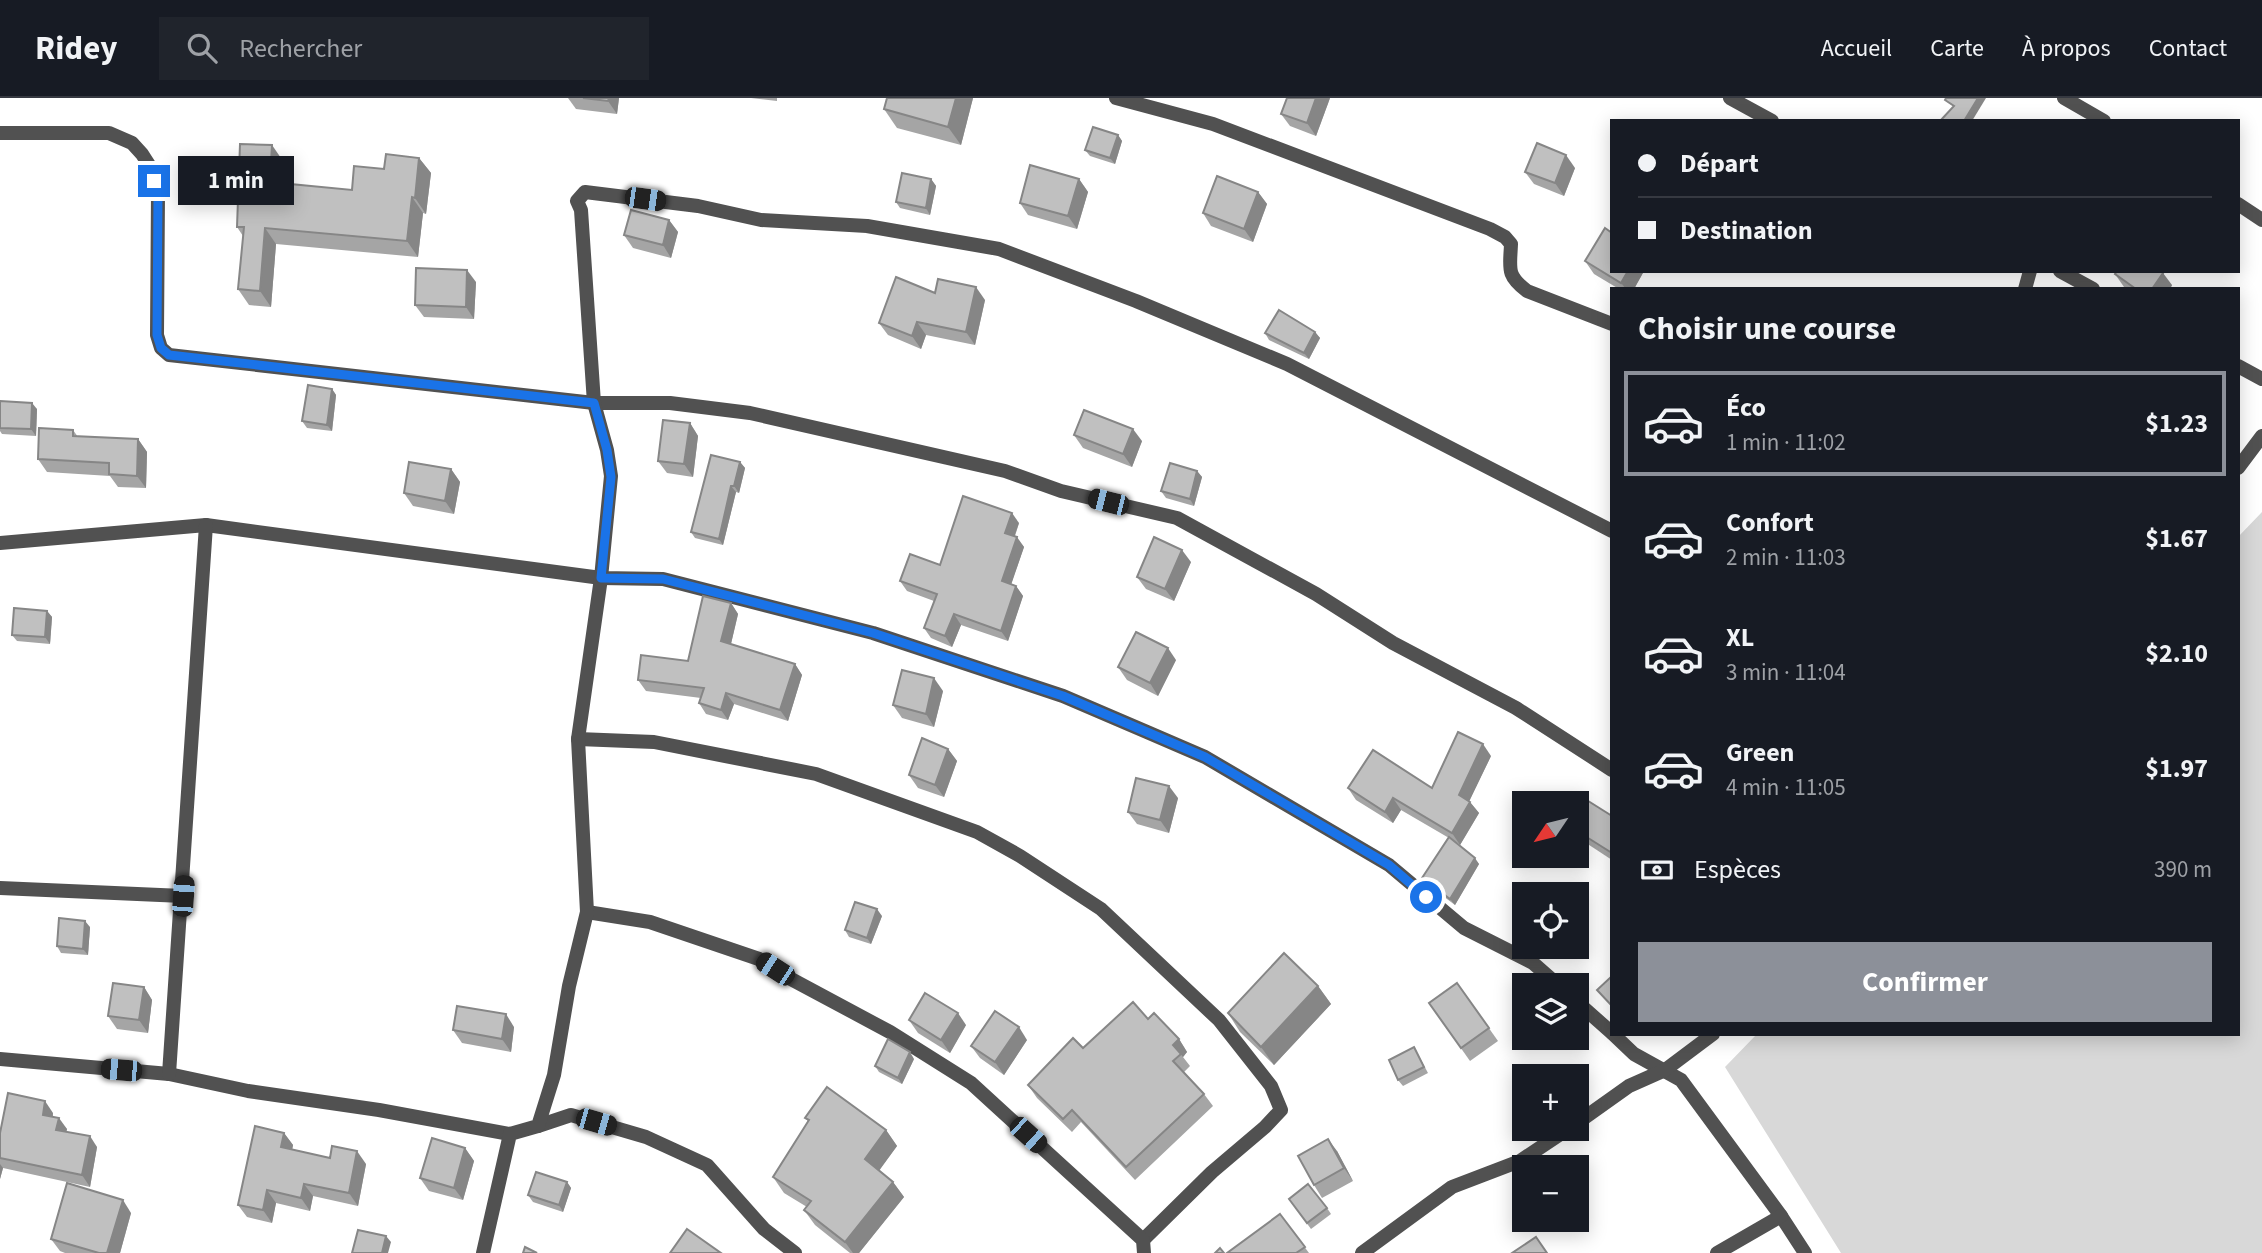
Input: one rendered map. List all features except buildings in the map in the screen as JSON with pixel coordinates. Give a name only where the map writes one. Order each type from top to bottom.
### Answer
[{"type":"street","points":[[1116,98],[1213,124],[1490,229],[1505,237],[1511,244],[1510,274],[1516,283],[1527,291],[1610,323]]},
{"type":"street","points":[[1730,98],[1768,119]]},
{"type":"street","points":[[2064,98],[2101,119]]},
{"type":"street","points":[[0,133],[109,134],[132,144],[142,154],[150,168],[158,195],[157,335],[161,348],[169,355],[594,403],[670,403],[750,413],[1005,471],[1062,491],[1177,518],[1316,594],[1393,643],[1516,708],[1610,769]]},
{"type":"street","points":[[538,1126],[554,1075],[569,986],[587,912],[578,739],[601,578],[611,477],[607,450],[594,403],[581,210],[577,201],[585,192],[698,206],[761,220],[867,226],[999,249],[1136,301],[1287,364],[1610,530]]},
{"type":"street","points":[[2240,206],[2262,219]]},
{"type":"street","points":[[2064,273],[2089,287]]},
{"type":"street","points":[[2240,367],[2262,379]]},
{"type":"street","points":[[2240,465],[2262,436]]},
{"type":"street","points":[[169,1074],[206,525]]},
{"type":"street","points":[[0,543],[206,525],[601,578],[663,579],[873,633],[1063,696],[1205,757],[1389,865],[1464,928],[1533,962],[1545,973]]},
{"type":"street","points":[[578,739],[654,742],[816,774],[977,832],[1020,856],[1101,909],[1219,1020],[1271,1086],[1281,1110],[1212,1172],[1143,1246],[971,1083],[890,1032],[791,979],[759,958],[650,922],[587,912]]},
{"type":"street","points":[[0,888],[183,896]]},
{"type":"street","points":[[1589,1013],[1610,1032]]},
{"type":"street","points":[[1614,1036],[1634,1054],[1681,1080],[1805,1253]]},
{"type":"street","points":[[1589,1114],[1629,1086],[1665,1070],[1710,1036]]},
{"type":"street","points":[[0,1059],[169,1074],[248,1091],[379,1110],[510,1134],[571,1115],[646,1137],[707,1165],[764,1229],[794,1253]]},
{"type":"street","points":[[483,1253],[510,1134]]},
{"type":"street","points":[[1362,1253],[1452,1187],[1520,1161],[1550,1141]]},
{"type":"street","points":[[1717,1253],[1781,1216]]},
{"type":"shaded area","points":[[2262,512],[2262,1253],[1841,1253],[1725,1067],[1755,1036],[2240,1036],[2240,535]]},
{"type":"route","points":[[154,181],[158,195],[157,335],[161,348],[169,355],[594,403],[607,450],[611,477],[601,578],[663,579],[873,633],[1063,696],[1205,757],[1389,865],[1426,897]]}]
